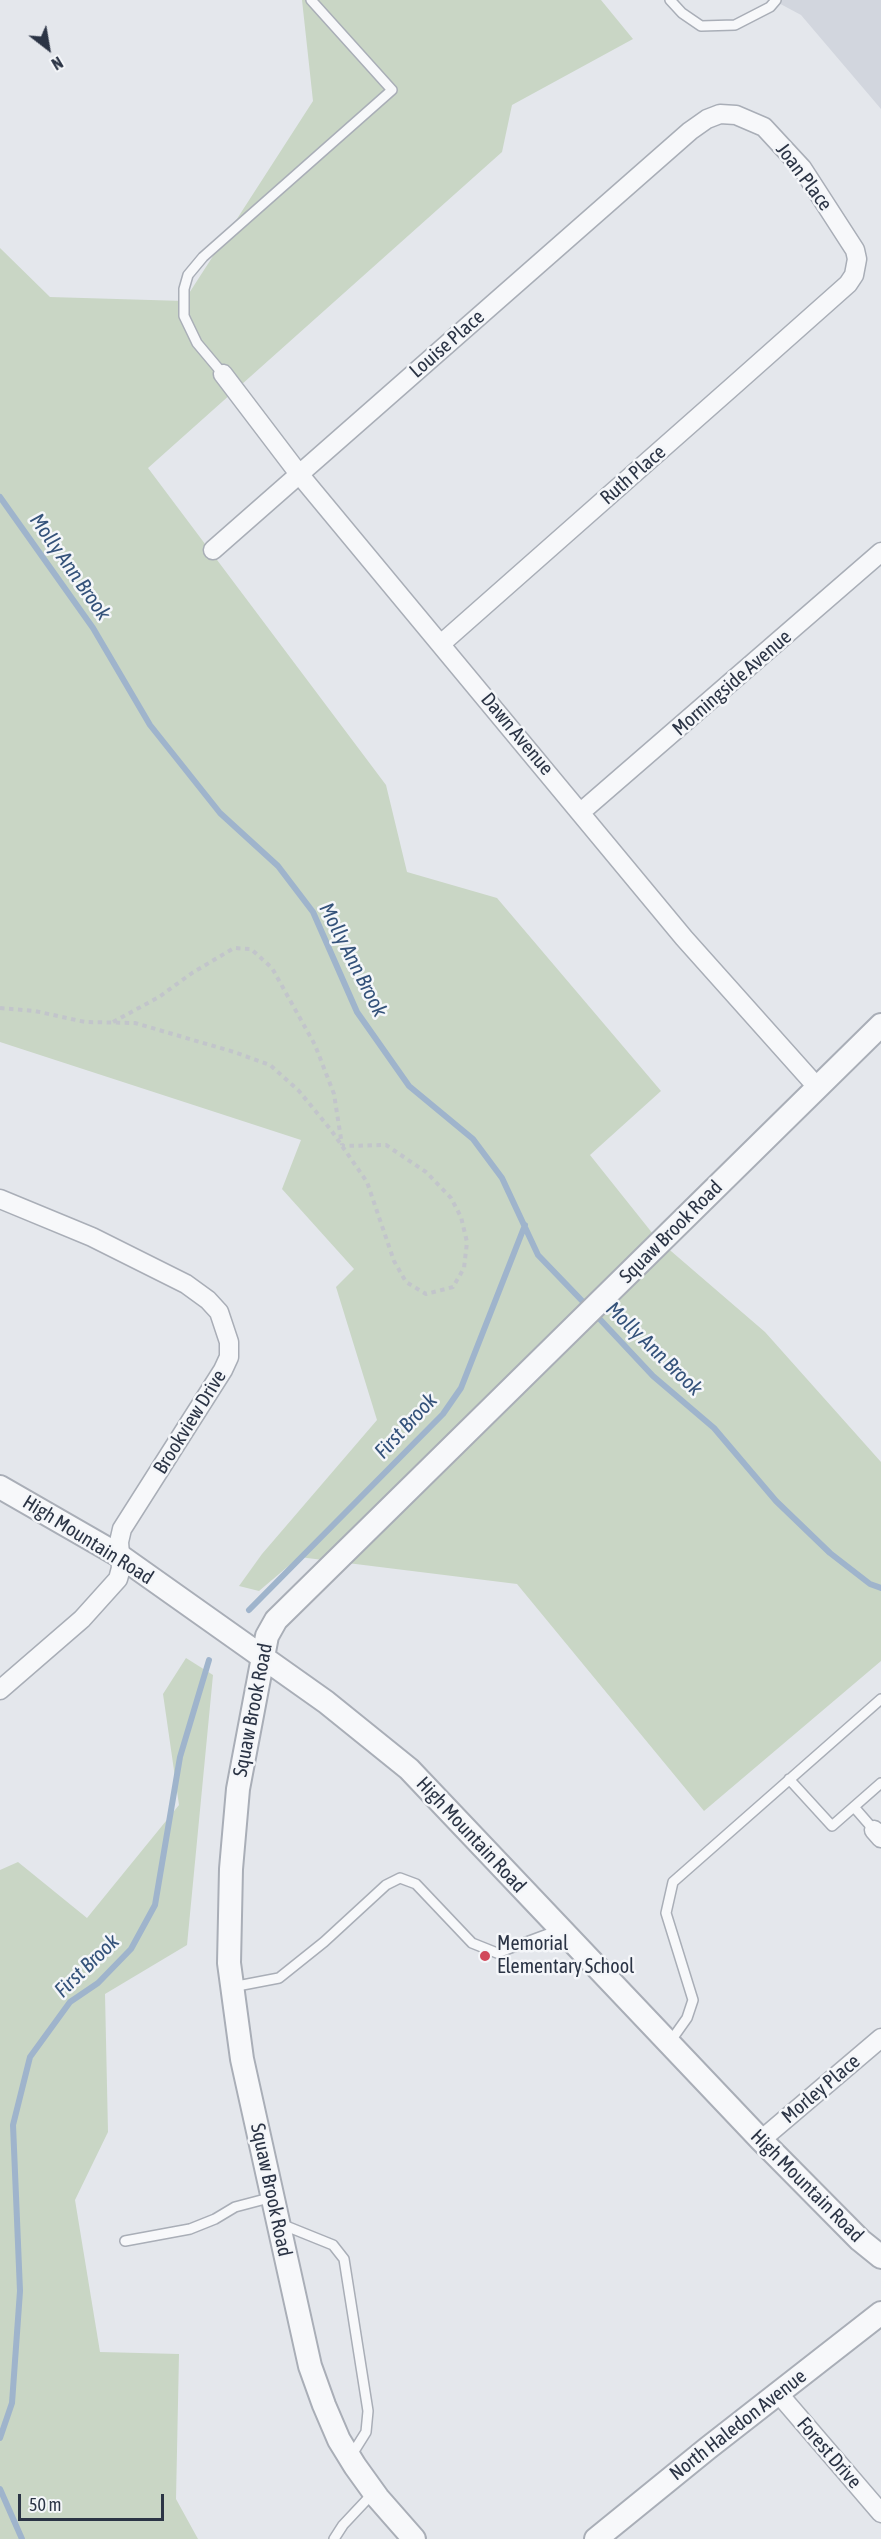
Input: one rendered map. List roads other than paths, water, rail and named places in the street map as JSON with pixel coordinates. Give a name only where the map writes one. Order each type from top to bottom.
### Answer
[{"type":"street","name":"Joan Place","points":[[681,139],[707,119],[720,114],[736,115],[764,127],[802,168],[855,250],[857,260],[854,275],[848,284],[824,306]]},
{"type":"street","name":"Louise Place","points":[[213,550],[681,139]]},
{"type":"street","name":"Ruth Place","points":[[442,643],[824,306]]},
{"type":"street","name":"Dawn Avenue","points":[[223,374],[299,474],[442,643],[684,938],[818,1088]]},
{"type":"street","name":"Morningside Avenue","points":[[581,812],[881,552]]},
{"type":"street","name":"Squaw Brook Road","points":[[414,2539],[374,2492],[350,2458],[324,2405],[310,2366],[242,2059],[229,1962],[231,1869],[238,1789],[261,1655],[267,1636],[276,1620],[881,1025]]},
{"type":"street","name":"Brookview Drive","points":[[0,1199],[92,1237],[186,1284],[208,1300],[226,1327],[229,1342],[224,1370],[122,1529],[119,1542],[121,1568],[118,1578],[82,1619],[0,1690]]},
{"type":"street","name":"High Mountain Road","points":[[0,1487],[120,1556],[326,1702],[409,1769],[559,1930],[761,2140],[860,2240],[881,2257]]},
{"type":"street","name":"Morley Place","points":[[761,2140],[881,2038]]},
{"type":"street","name":"North Haledon Avenue","points":[[596,2539],[881,2313]]},
{"type":"street","name":"Forest Drive","points":[[778,2393],[881,2513]]},
{"type":"lane","points":[[223,374],[197,343],[184,316],[184,289],[188,274],[203,257],[392,90],[311,0]]},
{"type":"lane","points":[[670,0],[682,13],[701,26],[735,25],[770,7],[776,0]]},
{"type":"lane","points":[[668,2043],[687,2018],[693,2000],[666,1913],[673,1882],[881,1699]]},
{"type":"lane","points":[[789,1779],[832,1826],[881,1783]]},
{"type":"lane","points":[[854,1806],[878,1834]]},
{"type":"lane","points":[[231,1987],[279,1978],[324,1942],[386,1885],[400,1878],[416,1884],[472,1943],[496,1953],[559,1930]]},
{"type":"lane","points":[[125,2241],[190,2229],[215,2219],[235,2207],[273,2198]]},
{"type":"lane","points":[[278,2223],[333,2245],[344,2259],[368,2411],[366,2432],[350,2458]]},
{"type":"lane","points":[[334,2539],[343,2525],[374,2492]]},
{"type":"waterway","name":"Molly Ann Brook","points":[[0,497],[93,628],[150,725],[220,813],[278,866],[313,912],[357,1012],[409,1086],[473,1139],[502,1178],[538,1255],[588,1307]]},
{"type":"waterway","name":"First Brook","points":[[249,1610],[443,1414],[461,1388],[525,1225]]},
{"type":"waterway","name":"Molly Ann Brook","points":[[595,1314],[653,1376],[714,1428],[776,1501],[830,1553],[870,1584],[881,1588]]},
{"type":"waterway","name":"First Brook","points":[[0,2438],[12,2403],[20,2291],[13,2125],[30,2057],[70,2002],[98,1983],[131,1949],[155,1905],[180,1757],[209,1660]]},
{"type":"waterway","name":"First Brook","points":[[0,2489],[22,2539]]},
{"type":"place","name":"Memorial Elementary School","points":[[485,1956]]}]
